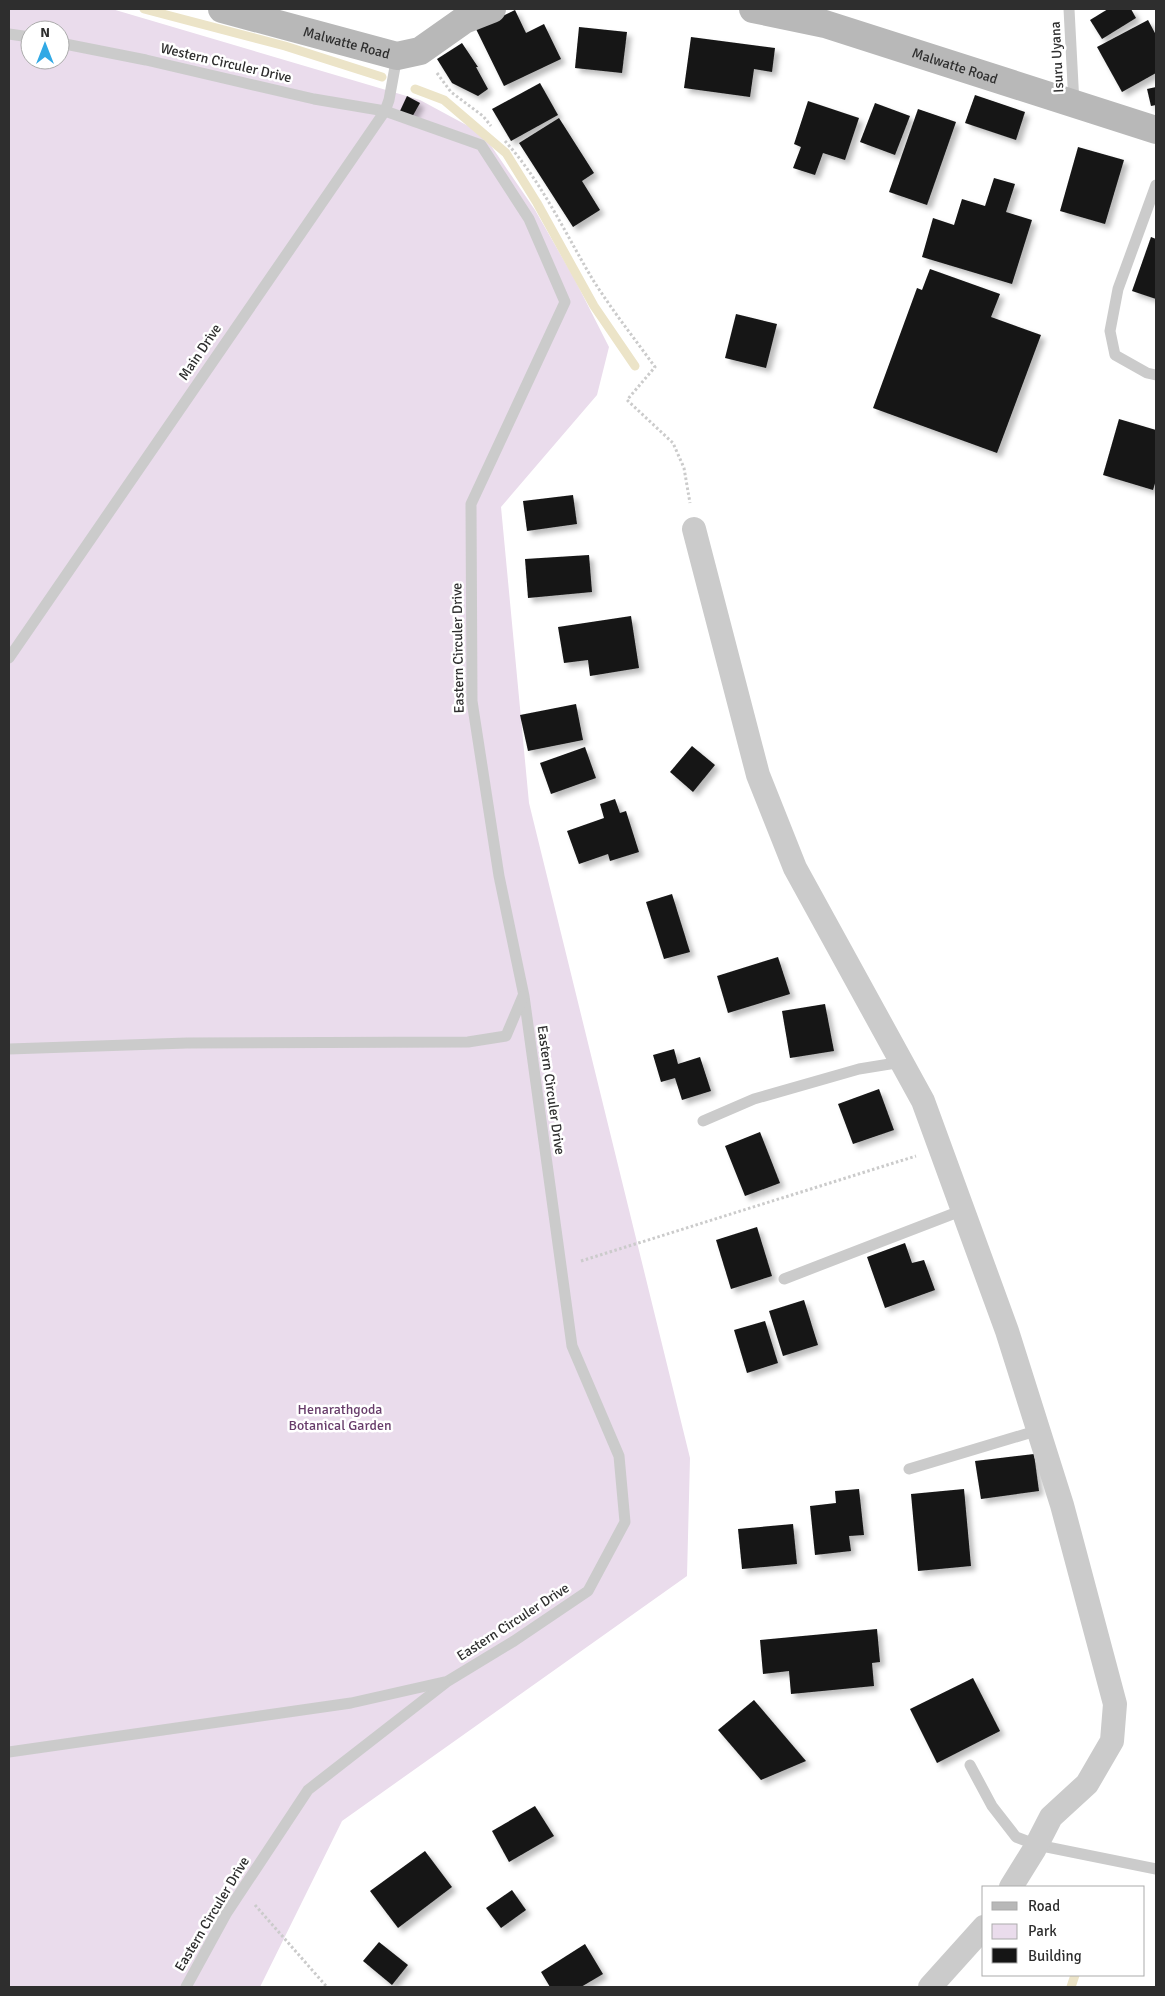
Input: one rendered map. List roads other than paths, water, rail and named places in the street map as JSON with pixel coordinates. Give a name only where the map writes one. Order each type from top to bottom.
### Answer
[{"type":"street","name":"Malwatte Road","points":[[222,9],[397,56],[420,52],[464,20],[492,9]]},
{"type":"street","name":"Malwatte Road","points":[[752,9],[824,24],[1156,130]]},
{"type":"street","points":[[694,529],[758,775],[795,868],[923,1101],[1007,1331],[1062,1505],[1115,1704],[1112,1741],[1087,1784],[1051,1817],[1037,1845],[1012,1886]]},
{"type":"street","points":[[930,1987],[982,1929]]},
{"type":"lane","name":"Isuru Uyana","points":[[1069,9],[1074,104]]},
{"type":"lane","name":"Western Circuler Drive","points":[[70,45],[146,60],[314,99],[386,111]]},
{"type":"lane","name":"Main Drive","points":[[9,658],[386,111],[397,56]]},
{"type":"lane","name":"Eastern Circuler Drive","points":[[186,1987],[226,1914],[308,1790],[448,1681],[514,1641],[588,1592],[625,1522],[619,1456],[572,1346],[524,996],[499,876],[472,701],[471,504],[565,302],[529,219],[480,145],[386,111]]},
{"type":"lane","points":[[1156,185],[1118,289],[1110,331],[1114,355],[1146,373],[1156,375]]},
{"type":"lane","points":[[9,1049],[187,1043],[468,1042],[506,1036],[524,996]]},
{"type":"lane","points":[[703,1121],[763,1097],[859,1069],[902,1062]]},
{"type":"lane","points":[[784,1279],[963,1210]]},
{"type":"lane","points":[[909,1470],[1038,1430]]},
{"type":"lane","points":[[9,1752],[351,1703],[448,1681]]},
{"type":"lane","points":[[970,1765],[992,1806],[1016,1837],[1037,1845],[1156,1869]]},
{"type":"waterway","points":[[144,9],[285,46],[382,77]]},
{"type":"waterway","points":[[415,89],[444,100],[506,153],[537,203],[594,306],[635,366]]},
{"type":"waterway","points":[[1071,1987],[1075,1976]]},
{"type":"park label","name":"Henarathgoda Botanical Garden","points":[[340,1418]]}]
